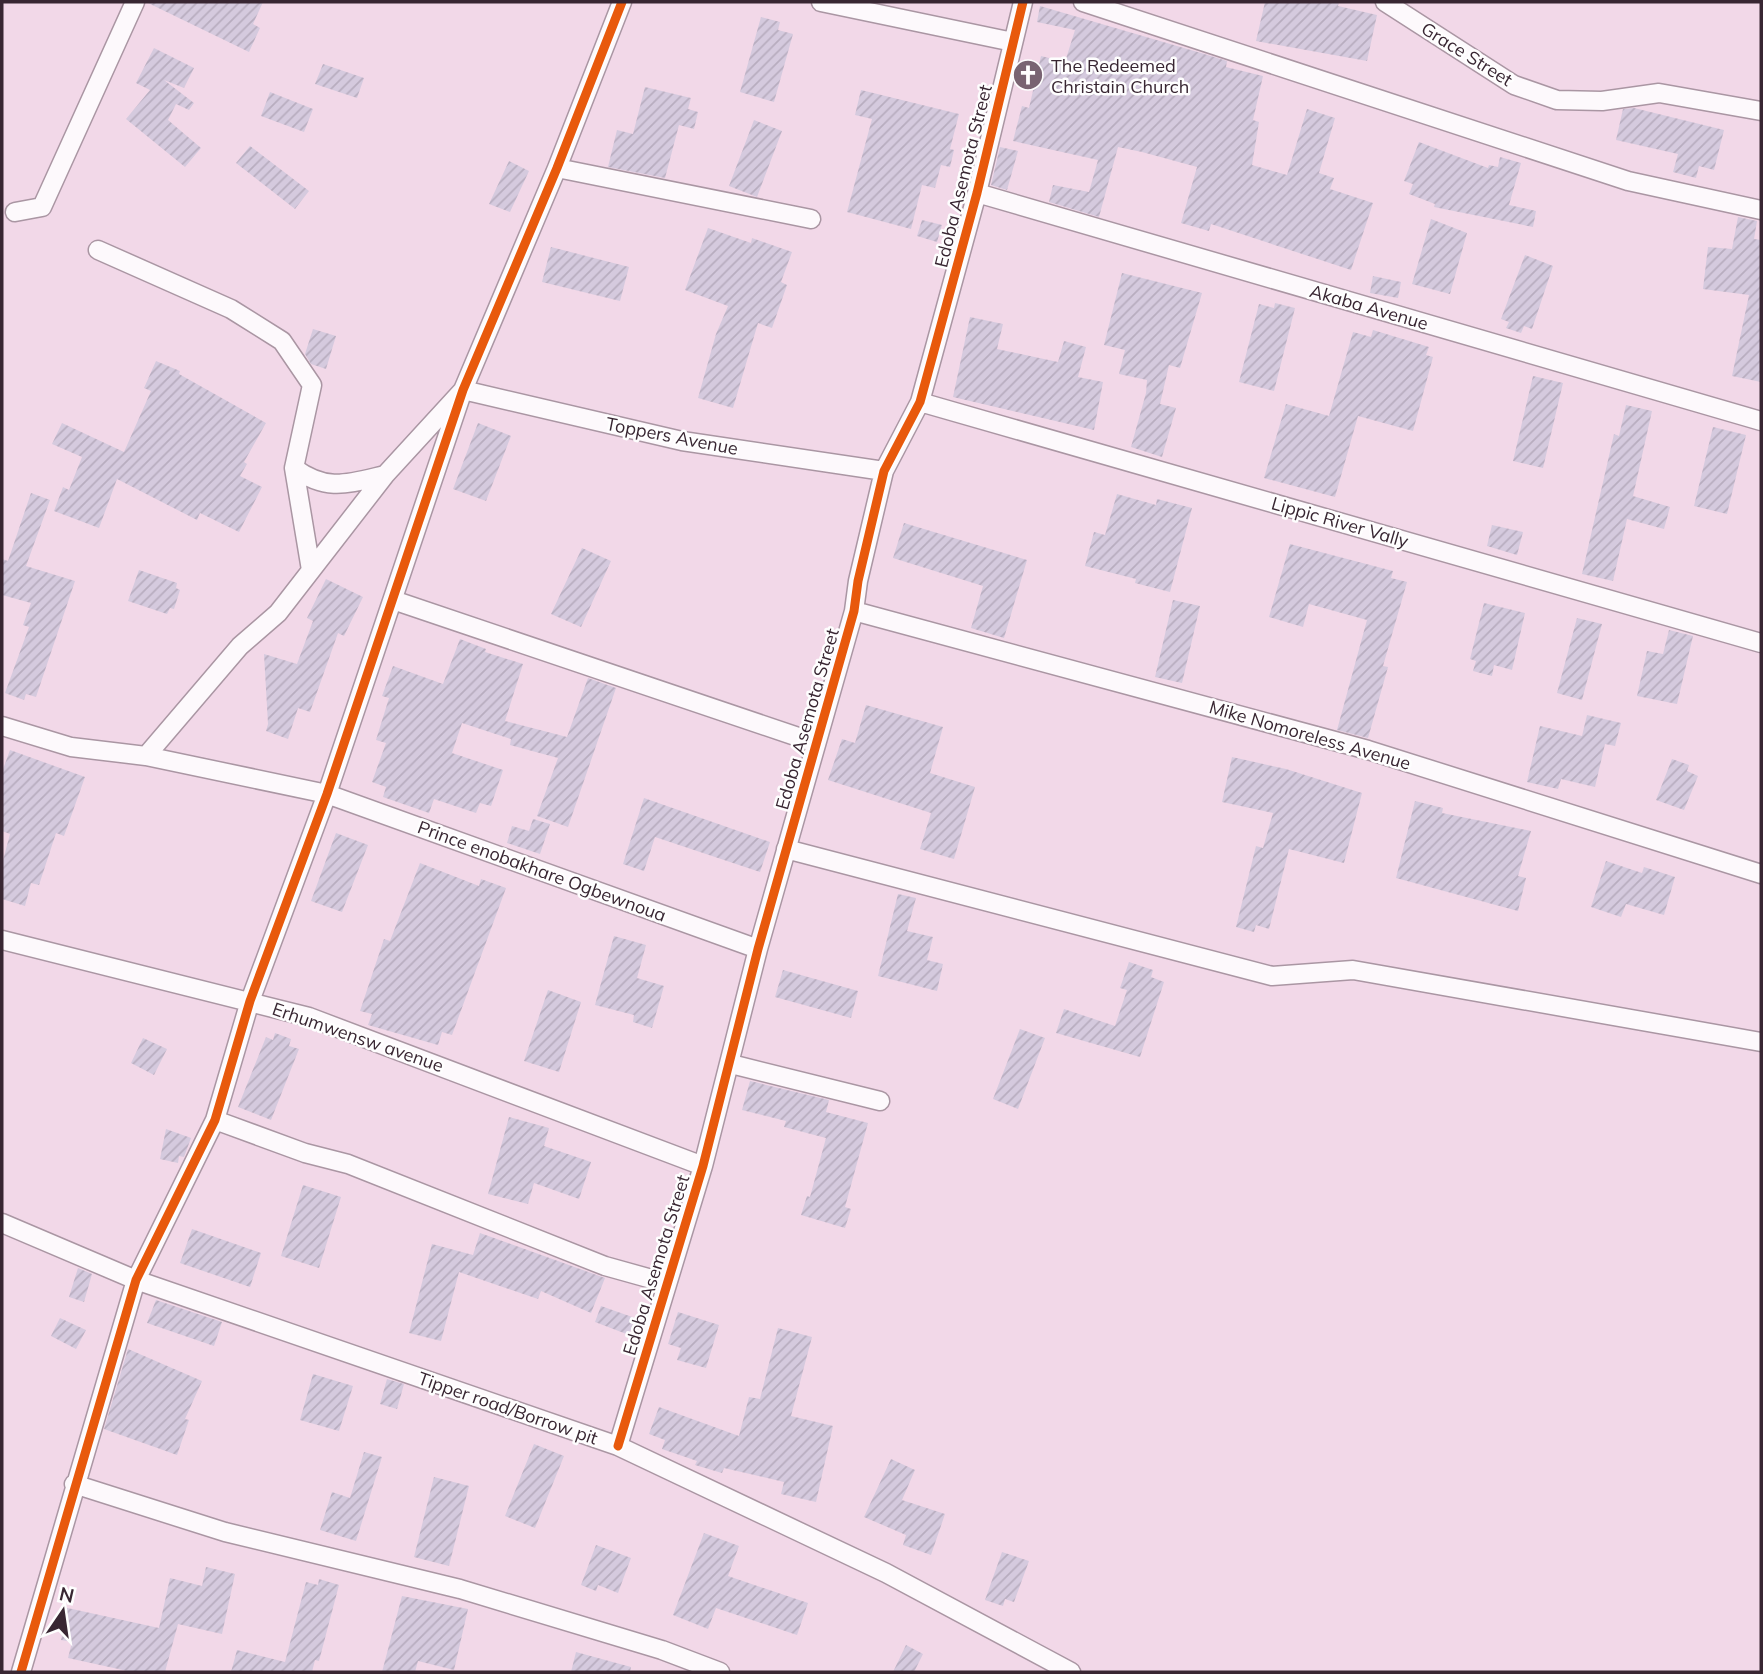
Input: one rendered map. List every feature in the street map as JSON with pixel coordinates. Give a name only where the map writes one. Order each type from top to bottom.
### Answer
[{"type":"street","points":[[15,212],[42,207],[135,2]]},
{"type":"street","points":[[21,1672],[136,1280],[215,1121],[250,1001],[327,794],[463,390],[558,168],[622,2]]},
{"type":"street","points":[[821,2],[1013,43]]},
{"type":"street","name":"Edoba Asemota Street","points":[[618,1446],[731,1064],[758,948],[854,611],[858,581],[884,471],[920,402],[977,193],[1023,2]]},
{"type":"street","points":[[1083,2],[1628,181],[1761,210]]},
{"type":"street","name":"Grace Street","points":[[1385,2],[1514,85],[1557,100],[1602,101],[1659,93],[1761,111]]},
{"type":"street","points":[[558,168],[811,219]]},
{"type":"street","name":"Akaba Avenue","points":[[977,193],[1761,421]]},
{"type":"street","points":[[98,250],[231,309],[282,341],[312,385],[294,468],[311,570]]},
{"type":"street","points":[[146,756],[240,646],[278,613],[385,475],[463,390]]},
{"type":"street","name":"Toppers Avenue","points":[[463,390],[682,441],[884,471]]},
{"type":"street","name":"Lippic River Vally","points":[[920,402],[1761,643]]},
{"type":"street","points":[[294,468],[314,482],[348,483],[385,475]]},
{"type":"street","points":[[393,600],[816,743]]},
{"type":"street","name":"Mike Nomoreless Avenue","points":[[854,611],[1368,750],[1761,874]]},
{"type":"street","name":"Prince enobakhare Ogbewnoua","points":[[2,726],[71,747],[146,756],[327,794],[758,948]]},
{"type":"street","points":[[786,849],[1272,976],[1353,970],[1761,1042]]},
{"type":"street","name":"Erhumwensw avenue","points":[[2,940],[321,1021],[703,1166]]},
{"type":"street","points":[[731,1064],[880,1101]]},
{"type":"street","points":[[215,1121],[305,1153],[348,1164],[605,1266],[666,1283]]},
{"type":"street","name":"Tipper road/Borrow pit","points":[[2,1223],[136,1280],[618,1446],[886,1573],[1071,1672]]},
{"type":"street","points":[[74,1484],[225,1532],[460,1589],[662,1650],[720,1672]]},
{"type":"building","points":[[146,2],[263,2],[253,24],[260,28],[249,52]]},
{"type":"building","points":[[1265,2],[1339,2],[1338,6],[1377,15],[1367,61],[1256,41]]},
{"type":"building","points":[[1040,6],[1227,61],[1226,67],[1263,76],[1253,120],[1259,122],[1252,165],[1287,175],[1307,109],[1335,118],[1319,173],[1334,178],[1330,189],[1373,203],[1351,270],[1211,224],[1209,231],[1181,223],[1197,167],[1142,152],[1118,147],[1099,217],[1049,202],[1053,185],[1089,192],[1098,160],[1013,141],[1022,106],[1029,108],[1041,56],[1065,62],[1075,30],[1037,22]]},
{"type":"building","points":[[761,17],[780,22],[778,30],[793,34],[774,102],[740,92]]},
{"type":"building","points":[[154,48],[194,68],[184,88],[164,80],[194,103],[189,110],[176,104],[168,120],[201,148],[185,167],[126,119],[150,90],[136,83]]},
{"type":"building","points":[[323,64],[364,78],[357,98],[315,84]]},
{"type":"building","points":[[645,87],[691,98],[688,109],[698,112],[694,129],[679,125],[665,178],[608,167],[617,130],[633,134]]},
{"type":"building","points":[[861,90],[959,114],[950,149],[954,150],[950,167],[941,165],[935,188],[922,185],[911,229],[847,212],[872,119],[855,115]]},
{"type":"building","points":[[270,92],[313,109],[304,132],[261,116]]},
{"type":"building","points":[[1634,108],[1724,130],[1714,170],[1699,166],[1696,178],[1673,172],[1678,154],[1616,140],[1623,109]]},
{"type":"building","points":[[754,120],[782,131],[757,197],[729,186]]},
{"type":"building","points":[[1419,142],[1488,168],[1489,165],[1498,167],[1500,157],[1521,163],[1509,205],[1536,211],[1533,227],[1434,207],[1435,204],[1409,194],[1413,184],[1404,181]]},
{"type":"building","points":[[250,146],[309,191],[295,209],[236,163]]},
{"type":"building","points":[[1000,147],[1018,151],[1007,190],[991,185]]},
{"type":"building","points":[[509,161],[529,171],[510,212],[489,204]]},
{"type":"building","points":[[1738,217],[1757,221],[1754,239],[1761,240],[1761,382],[1732,376],[1749,295],[1703,289],[1708,247],[1732,249]]},
{"type":"building","points":[[1431,219],[1467,233],[1450,294],[1412,284]]},
{"type":"building","points":[[922,220],[942,225],[937,242],[917,236]]},
{"type":"building","points":[[708,228],[751,243],[752,238],[792,252],[781,282],[787,285],[772,328],[758,323],[733,408],[698,398],[716,334],[728,306],[685,290]]},
{"type":"building","points":[[551,247],[629,267],[620,301],[542,282]]},
{"type":"building","points":[[1525,255],[1553,266],[1532,329],[1524,326],[1521,333],[1506,328],[1509,322],[1501,319]]},
{"type":"building","points":[[1122,273],[1202,293],[1180,368],[1169,365],[1160,404],[1176,408],[1162,457],[1131,447],[1147,380],[1119,374],[1125,350],[1104,345]]},
{"type":"building","points":[[1373,276],[1401,282],[1398,298],[1370,293]]},
{"type":"building","points":[[1275,303],[1295,308],[1274,391],[1239,382],[1259,304],[1274,308]]},
{"type":"building","points":[[970,317],[1003,324],[997,349],[1058,362],[1064,341],[1086,347],[1078,377],[1103,382],[1094,430],[953,397]]},
{"type":"building","points":[[313,329],[336,336],[326,369],[311,364],[305,354]]},
{"type":"building","points":[[1373,330],[1429,347],[1426,355],[1433,357],[1413,431],[1358,416],[1335,497],[1264,478],[1286,404],[1329,416],[1353,332],[1371,337]]},
{"type":"building","points":[[156,361],[180,371],[179,374],[266,423],[244,462],[247,464],[240,476],[262,487],[239,532],[200,513],[197,520],[117,479],[99,528],[54,511],[63,487],[69,490],[82,457],[52,444],[62,423],[124,452],[151,391],[144,388]]},
{"type":"building","points":[[1533,376],[1563,383],[1543,468],[1513,461]]},
{"type":"building","points":[[1626,405],[1652,411],[1633,496],[1670,507],[1664,529],[1627,519],[1613,581],[1582,574],[1614,434],[1619,436]]},
{"type":"building","points":[[478,423],[511,436],[486,501],[453,489]]},
{"type":"building","points":[[1713,427],[1746,435],[1727,514],[1694,506]]},
{"type":"building","points":[[31,493],[50,500],[26,566],[75,581],[36,697],[26,694],[24,700],[5,693],[29,627],[23,625],[31,603],[2,595],[2,559],[8,561]]},
{"type":"building","points":[[1117,494],[1156,505],[1157,499],[1192,508],[1170,592],[1135,583],[1136,579],[1085,566],[1094,532],[1105,535]]},
{"type":"building","points":[[904,523],[1027,560],[1004,638],[971,628],[983,586],[893,558]]},
{"type":"building","points":[[1492,525],[1523,532],[1517,555],[1487,546]]},
{"type":"building","points":[[1290,544],[1393,571],[1391,578],[1407,582],[1383,666],[1388,667],[1368,738],[1337,730],[1367,620],[1309,604],[1303,627],[1269,617]]},
{"type":"building","points":[[582,548],[611,561],[581,627],[551,614]]},
{"type":"building","points":[[139,570],[177,583],[176,588],[180,590],[174,609],[170,608],[167,614],[128,601]]},
{"type":"building","points":[[326,579],[363,597],[344,636],[338,633],[310,712],[298,708],[288,739],[266,731],[268,724],[264,654],[297,664],[313,621],[307,618]]},
{"type":"building","points":[[1173,600],[1200,606],[1182,683],[1155,677]]},
{"type":"building","points":[[1484,603],[1525,613],[1512,670],[1494,665],[1492,676],[1473,671],[1476,661],[1470,659]]},
{"type":"building","points":[[1577,618],[1602,624],[1582,700],[1557,693]]},
{"type":"building","points":[[1669,630],[1693,636],[1677,704],[1637,696],[1647,651],[1663,654]]},
{"type":"building","points":[[460,639],[486,649],[485,652],[523,664],[505,721],[567,737],[588,678],[616,688],[568,827],[537,816],[558,758],[510,745],[511,739],[462,723],[452,753],[503,770],[491,806],[480,803],[476,813],[434,799],[429,813],[383,797],[386,787],[372,782],[386,743],[376,740],[389,698],[382,696],[393,666],[443,684]]},
{"type":"building","points":[[866,705],[943,727],[930,773],[975,787],[954,859],[920,849],[931,813],[828,780],[842,739],[855,743]]},
{"type":"building","points":[[1587,715],[1621,723],[1615,746],[1605,744],[1595,787],[1561,779],[1558,789],[1527,782],[1540,726],[1582,736]]},
{"type":"building","points":[[10,750],[85,777],[64,836],[56,833],[39,885],[31,883],[25,906],[2,899],[2,864],[10,834],[2,831],[2,772]]},
{"type":"building","points":[[1232,757],[1286,769],[1362,793],[1344,863],[1289,849],[1269,929],[1256,925],[1254,932],[1236,927],[1256,846],[1263,848],[1273,813],[1222,802]]},
{"type":"building","points":[[1672,759],[1689,765],[1687,771],[1698,776],[1684,810],[1656,800]]},
{"type":"building","points":[[644,798],[770,842],[760,872],[655,837],[644,871],[623,864]]},
{"type":"building","points":[[1415,801],[1443,808],[1442,813],[1531,831],[1518,876],[1526,878],[1518,911],[1396,878]]},
{"type":"building","points":[[533,819],[550,824],[540,854],[507,843],[512,826],[529,831]]},
{"type":"building","points":[[336,833],[368,845],[342,912],[311,901]]},
{"type":"building","points":[[1606,861],[1642,873],[1644,867],[1675,877],[1664,915],[1626,904],[1621,917],[1591,907]]},
{"type":"building","points":[[420,863],[479,886],[481,879],[506,888],[452,1035],[442,1032],[438,1045],[368,1025],[372,1014],[360,1011],[384,939],[390,941]]},
{"type":"building","points":[[898,894],[916,898],[907,931],[933,937],[927,960],[943,964],[937,991],[878,976]]},
{"type":"building","points":[[614,936],[646,945],[637,978],[664,986],[652,1028],[633,1022],[634,1015],[595,1005]]},
{"type":"building","points":[[1129,962],[1153,970],[1151,977],[1164,982],[1140,1057],[1056,1033],[1064,1009],[1115,1026],[1127,990],[1120,988]]},
{"type":"building","points":[[783,970],[858,991],[851,1018],[775,997]]},
{"type":"building","points":[[548,990],[581,1002],[559,1072],[524,1061]]},
{"type":"building","points":[[1020,1029],[1045,1038],[1018,1109],[993,1099]]},
{"type":"building","points":[[275,1033],[291,1039],[289,1046],[299,1049],[271,1120],[238,1107],[266,1037],[273,1040]]},
{"type":"building","points":[[143,1038],[167,1049],[154,1075],[131,1063]]},
{"type":"building","points":[[750,1081],[829,1100],[826,1112],[868,1123],[845,1207],[851,1209],[845,1228],[801,1215],[807,1196],[810,1197],[826,1138],[784,1127],[786,1121],[742,1110]]},
{"type":"building","points":[[509,1117],[549,1128],[544,1146],[591,1162],[579,1199],[534,1183],[528,1204],[488,1194]]},
{"type":"building","points":[[166,1129],[191,1138],[184,1157],[179,1156],[178,1163],[160,1159]]},
{"type":"building","points":[[303,1185],[341,1197],[319,1268],[281,1256]]},
{"type":"building","points":[[192,1229],[261,1253],[250,1287],[180,1263]]},
{"type":"building","points":[[480,1233],[605,1278],[591,1313],[541,1291],[538,1299],[459,1272],[441,1341],[409,1333],[432,1244],[473,1255]]},
{"type":"building","points":[[78,1268],[92,1274],[84,1302],[69,1297]]},
{"type":"building","points":[[156,1300],[222,1322],[214,1346],[147,1323]]},
{"type":"building","points":[[601,1306],[635,1318],[629,1335],[595,1322]]},
{"type":"building","points":[[678,1312],[719,1325],[706,1368],[677,1360],[681,1348],[668,1344]]},
{"type":"building","points":[[60,1318],[86,1330],[76,1349],[51,1336]]},
{"type":"building","points":[[778,1328],[812,1337],[791,1416],[833,1426],[816,1502],[781,1494],[784,1482],[724,1468],[722,1473],[695,1465],[697,1461],[662,1449],[665,1440],[649,1434],[659,1407],[739,1436],[749,1397],[760,1399]]},
{"type":"building","points":[[128,1349],[202,1381],[185,1419],[189,1420],[177,1455],[104,1429]]},
{"type":"building","points":[[313,1374],[353,1386],[339,1431],[300,1420]]},
{"type":"building","points":[[387,1379],[404,1384],[397,1409],[380,1404]]},
{"type":"building","points":[[534,1444],[564,1456],[535,1528],[505,1516]]},
{"type":"building","points":[[364,1452],[382,1457],[356,1541],[320,1530],[332,1492],[350,1498]]},
{"type":"building","points":[[891,1459],[915,1470],[902,1500],[945,1514],[931,1555],[903,1545],[906,1535],[864,1517]]},
{"type":"building","points":[[434,1477],[469,1486],[449,1566],[414,1557]]},
{"type":"building","points":[[704,1533],[739,1546],[728,1576],[808,1603],[797,1635],[716,1608],[708,1629],[673,1615]]},
{"type":"building","points":[[596,1545],[631,1558],[618,1593],[598,1585],[596,1591],[581,1585]]},
{"type":"building","points":[[1002,1552],[1029,1561],[1014,1602],[1005,1599],[1003,1606],[985,1600]]},
{"type":"building","points":[[206,1567],[235,1574],[222,1634],[178,1624],[165,1672],[132,1672],[68,1658],[72,1642],[61,1640],[64,1627],[59,1626],[63,1607],[159,1628],[170,1578],[202,1586]]},
{"type":"building","points":[[319,1579],[339,1585],[319,1661],[315,1660],[312,1672],[231,1672],[237,1650],[285,1662],[306,1582],[318,1585]]},
{"type":"building","points":[[402,1596],[468,1609],[454,1670],[418,1661],[415,1672],[382,1672]]},
{"type":"building","points":[[906,1645],[923,1654],[914,1672],[893,1672]]},
{"type":"building","points":[[576,1652],[631,1667],[630,1672],[571,1672]]},
{"type":"cycle path","points":[[21,1672],[136,1280],[215,1120],[250,1001],[327,794],[463,390],[557,168],[622,2]]},
{"type":"cycle path","points":[[618,1446],[703,1166],[758,949],[854,611],[858,581],[884,471],[920,402],[977,193],[1023,2]]},
{"type":"place","name":"The Redeemed Christain Church","points":[[1028,75]]}]
